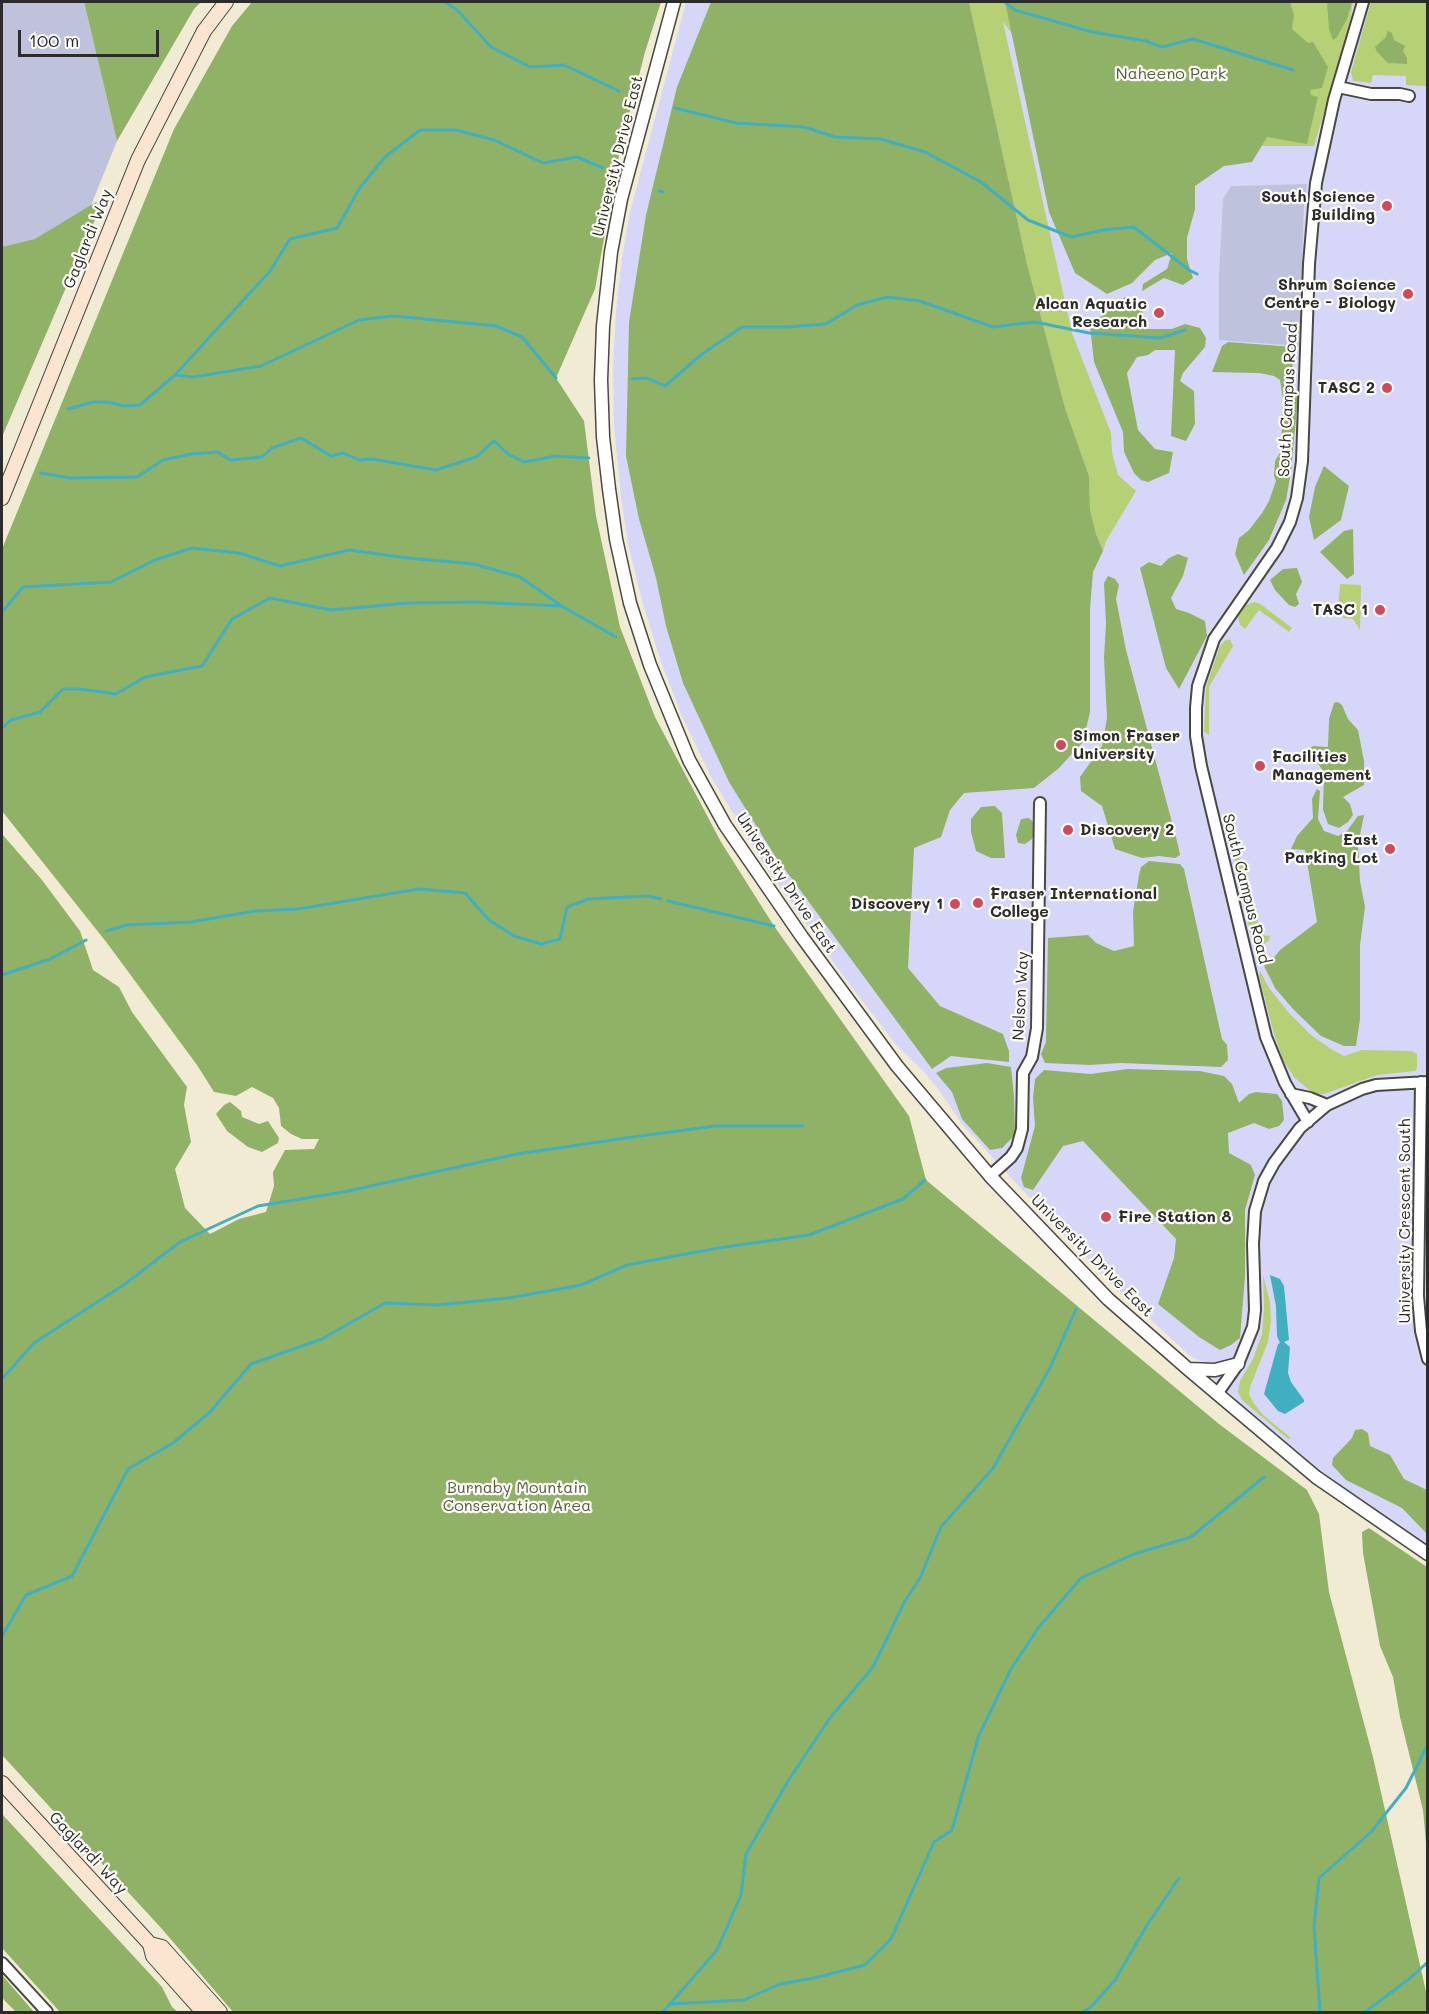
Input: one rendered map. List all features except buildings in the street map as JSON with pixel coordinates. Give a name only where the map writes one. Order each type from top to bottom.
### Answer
[{"type":"main road","name":"Gaglardi Way","points":[[2,498],[138,160],[204,32],[226,2]]},
{"type":"main road","name":"Gaglardi Way","points":[[2,1783],[150,1944],[153,1956],[203,2013]]},
{"type":"main road","name":"Gaglardi Way","points":[[150,1944],[162,1947],[220,2013]]},
{"type":"street","name":"University Drive East","points":[[675,2],[621,199],[611,252],[603,326],[601,380],[603,437],[616,539],[630,603],[666,708],[703,787],[725,825],[802,937],[897,1066],[990,1176],[1108,1299],[1188,1369],[1317,1478],[1428,1554]]},
{"type":"street","name":"South Campus Road","points":[[1308,1122],[1275,1061],[1263,1027],[1201,766],[1196,735],[1196,708],[1198,686],[1204,663],[1214,639],[1277,548],[1290,522],[1297,498],[1302,461],[1309,264],[1316,183],[1320,156],[1363,2]]},
{"type":"street","points":[[1338,87],[1371,94],[1409,96]]},
{"type":"street","name":"Nelson Way","points":[[990,1176],[1011,1157],[1020,1138],[1023,1073],[1032,1057],[1037,1028],[1040,803]]},
{"type":"street","points":[[1217,1394],[1238,1364],[1253,1327],[1255,1310],[1252,1244],[1255,1211],[1264,1181],[1274,1163],[1289,1141],[1327,1105],[1376,1085],[1424,1082]]},
{"type":"street","name":"University Crescent South","points":[[1424,1082],[1418,1296],[1421,1331],[1428,1359]]},
{"type":"street","points":[[1291,1094],[1327,1105]]},
{"type":"street","points":[[1188,1369],[1215,1370],[1238,1364]]},
{"type":"street","points":[[2,1963],[47,2013]]},
{"type":"shaded area","points":[[2,2],[84,2],[117,141],[2,425]]},
{"type":"shaded area","name":"Simon Fraser University","points":[[686,2],[1427,2],[1427,1547],[1320,1472],[1242,1407],[1210,1376],[1208,1365],[1190,1356],[1110,1282],[1014,1181],[961,1123],[939,1090],[897,1046],[844,977],[761,860],[710,775],[681,714],[661,662],[643,604],[628,544],[614,425],[613,368],[622,258],[630,212]]},
{"type":"shaded area","points":[[1307,184],[1304,202],[1299,346],[1219,340],[1219,276],[1223,199],[1231,186]]},
{"type":"green space","points":[[84,2],[201,2],[194,9],[117,141]]},
{"type":"green space","name":"Burnaby Mountain Conservation Area","points":[[252,2],[661,2],[645,52],[620,150],[595,289],[556,378],[584,421],[596,516],[620,627],[655,717],[721,842],[774,926],[909,1116],[926,1180],[1219,1424],[1307,1490],[1319,1514],[1329,1592],[1373,1757],[1427,1996],[1427,2012],[233,2012],[162,1929],[2,1755],[2,834],[42,880],[80,931],[93,970],[119,987],[132,1012],[187,1087],[184,1105],[191,1142],[175,1169],[185,1208],[210,1234],[239,1219],[266,1212],[274,1186],[273,1172],[285,1150],[314,1149],[319,1139],[302,1139],[291,1134],[281,1126],[279,1108],[273,1098],[252,1087],[236,1096],[214,1092],[197,1065],[107,943],[2,811],[2,549],[174,129],[232,26]]},
{"type":"green space","points":[[711,2],[969,2],[1027,264],[1065,408],[1089,476],[1090,510],[1103,551],[1093,572],[1090,609],[1090,712],[1083,742],[1059,768],[1034,788],[964,793],[950,810],[941,837],[914,848],[908,968],[940,1006],[1003,1034],[1009,1051],[1009,1062],[951,1056],[932,1069],[775,856],[729,782],[683,683],[666,626],[626,456],[629,322],[646,215],[677,87]]},
{"type":"green space","name":"Naheeno Park","points":[[969,2],[1353,2],[1349,28],[1314,146],[1125,146],[1013,35],[1003,22],[1072,333],[1111,433],[1112,453],[1118,475],[1136,491],[1106,541],[1103,551],[1090,510],[1089,476],[1065,408],[1027,264]]},
{"type":"green space","name":"Naheeno Park","points":[[1005,2],[1290,2],[1294,15],[1292,29],[1308,43],[1313,42],[1328,67],[1322,88],[1310,90],[1311,95],[1318,97],[1307,144],[1267,137],[1252,162],[1224,166],[1195,186],[1195,209],[1187,238],[1187,259],[1193,278],[1183,285],[1164,278],[1142,291],[1143,284],[1167,269],[1172,253],[1155,260],[1132,283],[1107,294],[1075,273],[1049,212]]},
{"type":"green space","points":[[1327,2],[1352,2],[1347,19],[1333,40],[1329,29]]},
{"type":"green space","points":[[1371,2],[1427,2],[1427,86],[1406,85],[1406,76],[1373,75],[1371,83],[1353,81],[1351,72]]},
{"type":"green space","points":[[1388,31],[1392,33],[1394,40],[1405,46],[1403,51],[1407,64],[1388,63],[1377,52],[1375,47],[1385,38]]},
{"type":"green space","points":[[96,202],[100,208],[2,437],[2,247],[35,239]]},
{"type":"green space","points":[[1125,297],[1140,303],[1147,329],[1172,329],[1185,324],[1200,328],[1206,338],[1205,347],[1183,373],[1180,381],[1194,391],[1195,424],[1186,441],[1171,436],[1175,350],[1155,350],[1148,355],[1137,357],[1127,373],[1138,430],[1155,449],[1173,452],[1169,473],[1148,482],[1141,480],[1134,473],[1124,452],[1123,432],[1094,362],[1090,326]]},
{"type":"green space","points":[[1228,342],[1294,347],[1291,384],[1298,396],[1286,500],[1269,540],[1244,575],[1235,554],[1239,538],[1249,530],[1262,513],[1276,481],[1275,461],[1281,451],[1283,400],[1280,380],[1274,376],[1259,373],[1212,372],[1222,346]]},
{"type":"green space","points":[[1324,466],[1349,486],[1341,520],[1314,540],[1309,517],[1315,487]]},
{"type":"green space","points":[[1353,529],[1354,574],[1347,579],[1320,552],[1344,531]]},
{"type":"green space","points":[[1178,554],[1188,558],[1183,576],[1171,598],[1176,609],[1205,621],[1207,636],[1179,689],[1166,668],[1140,568],[1149,562],[1161,566],[1169,558]]},
{"type":"green space","points":[[1297,568],[1302,582],[1296,594],[1299,604],[1295,607],[1289,605],[1275,590],[1270,580],[1283,569]]},
{"type":"green space","points":[[1108,576],[1115,579],[1119,585],[1116,599],[1126,650],[1178,845],[1180,855],[1175,858],[1159,856],[1142,858],[1115,849],[1102,806],[1081,791],[1080,777],[1102,746],[1107,718],[1104,583]]},
{"type":"green space","points":[[1340,584],[1361,585],[1360,630],[1353,619],[1343,618],[1343,611],[1338,610]]},
{"type":"green space","points":[[1259,603],[1292,628],[1289,632],[1259,610],[1245,629],[1240,625],[1238,617],[1246,605]]},
{"type":"green space","points":[[1230,639],[1233,646],[1209,687],[1209,735],[1204,731],[1206,687],[1220,646],[1224,641]]},
{"type":"green space","points":[[1338,702],[1358,730],[1364,761],[1364,785],[1343,797],[1350,804],[1353,815],[1339,828],[1328,824],[1323,810],[1324,772],[1316,761],[1304,752],[1313,746],[1328,747],[1329,719],[1334,703]]},
{"type":"green space","points":[[1317,789],[1320,791],[1318,819],[1324,831],[1338,836],[1347,831],[1358,816],[1364,815],[1358,845],[1360,881],[1365,907],[1360,945],[1360,1019],[1356,1046],[1344,1046],[1321,1036],[1275,988],[1264,966],[1280,950],[1317,922],[1305,850],[1291,849],[1297,836],[1313,818],[1312,799]]},
{"type":"green space","points":[[995,806],[1002,813],[1005,858],[991,858],[976,851],[971,832],[971,819],[981,807]]},
{"type":"green space","points":[[1029,818],[1034,823],[1035,829],[1032,839],[1025,844],[1018,843],[1016,835],[1021,819]]},
{"type":"green space","points":[[1233,851],[1245,864],[1261,935],[1270,936],[1262,946],[1252,941]]},
{"type":"green space","points":[[1149,861],[1180,864],[1184,869],[1222,1039],[1227,1045],[1228,1060],[1221,1067],[1045,1063],[1041,1054],[1046,1042],[1048,938],[1088,935],[1096,943],[1114,951],[1134,946],[1133,912],[1139,875],[1141,867]]},
{"type":"green space","points":[[1260,971],[1269,988],[1289,1013],[1311,1035],[1331,1049],[1344,1056],[1362,1050],[1412,1051],[1417,1054],[1417,1068],[1415,1071],[1377,1075],[1324,1094],[1317,1094],[1309,1090],[1294,1077],[1283,1060],[1259,976]]},
{"type":"green space","points":[[987,1063],[1011,1067],[1014,1096],[1015,1135],[1002,1148],[990,1150],[962,1119],[952,1092],[936,1073],[946,1068]]},
{"type":"green space","points":[[1128,1069],[1200,1071],[1224,1076],[1232,1084],[1239,1103],[1249,1094],[1256,1092],[1277,1094],[1282,1101],[1284,1120],[1279,1126],[1269,1129],[1254,1123],[1228,1133],[1229,1153],[1251,1165],[1255,1175],[1245,1210],[1245,1276],[1240,1338],[1220,1350],[1199,1337],[1158,1304],[1174,1258],[1176,1239],[1083,1141],[1063,1146],[1033,1190],[1024,1187],[1021,1178],[1035,1126],[1033,1098],[1035,1079],[1044,1070],[1090,1074]]},
{"type":"green space","points":[[230,1102],[241,1111],[242,1117],[259,1124],[268,1121],[279,1138],[278,1143],[262,1152],[248,1147],[227,1131],[216,1114]]},
{"type":"green space","points":[[1263,1275],[1270,1302],[1271,1321],[1268,1342],[1249,1394],[1263,1415],[1291,1438],[1288,1439],[1242,1400],[1238,1392],[1240,1381],[1253,1359],[1262,1334]]},
{"type":"green space","points":[[1362,1429],[1368,1433],[1370,1446],[1390,1455],[1404,1479],[1427,1490],[1427,1534],[1402,1508],[1346,1480],[1332,1465],[1333,1458],[1352,1438],[1355,1430]]},
{"type":"green space","points":[[1369,1528],[1427,1567],[1427,1855],[1423,1810],[1400,1717],[1393,1677],[1380,1646],[1363,1553],[1362,1532]]},
{"type":"green space","points":[[2,1814],[162,1987],[172,2007],[178,2012],[60,2012],[2,1948]]},
{"type":"green space","points":[[2,1975],[34,2012],[16,2012],[5,2001],[2,1997]]},
{"type":"water","points":[[1270,1275],[1280,1279],[1284,1286],[1289,1340],[1284,1342],[1290,1347],[1288,1373],[1291,1382],[1304,1400],[1285,1414],[1278,1411],[1264,1394],[1280,1343],[1277,1336],[1276,1306]]},
{"type":"waterway","points":[[445,2],[457,10],[491,47],[530,67],[564,65],[619,91]]},
{"type":"waterway","points":[[1005,2],[1015,10],[1092,32],[1146,41],[1162,47],[1193,39],[1293,70]]},
{"type":"waterway","points":[[675,108],[736,123],[804,127],[835,137],[881,139],[925,152],[981,182],[1028,220],[1071,237],[1103,230],[1134,227],[1197,274]]},
{"type":"waterway","points":[[175,375],[270,271],[290,239],[337,228],[359,189],[385,157],[420,130],[456,130],[494,140],[543,163],[577,157],[603,168]]},
{"type":"waterway","points":[[659,191],[663,192]]},
{"type":"waterway","points":[[632,379],[647,378],[665,386],[702,354],[742,327],[826,324],[857,305],[888,297],[920,301],[993,327],[1035,322],[1089,333],[1160,338],[1185,330]]},
{"type":"waterway","points":[[68,409],[93,402],[108,402],[124,406],[140,405],[175,375],[193,377],[261,366],[359,320],[394,316],[496,326],[522,337],[556,378]]},
{"type":"waterway","points":[[41,473],[70,478],[137,477],[163,460],[191,454],[218,452],[230,460],[262,457],[272,448],[301,438],[331,456],[343,453],[359,460],[372,459],[436,470],[476,457],[494,441],[508,454],[524,462],[556,456],[589,458]]},
{"type":"waterway","points":[[2,612],[23,587],[111,582],[155,560],[192,548],[239,553],[280,566],[349,550],[474,564],[520,577],[563,607],[616,637]]},
{"type":"waterway","points":[[2,728],[11,720],[40,712],[63,689],[116,694],[145,677],[202,666],[232,619],[270,598],[331,610],[408,603],[474,602],[561,606]]},
{"type":"waterway","points":[[106,931],[127,925],[191,922],[255,911],[298,909],[419,889],[465,893],[489,920],[514,936],[541,944],[560,939],[567,907],[588,899],[648,896],[661,899]]},
{"type":"waterway","points":[[668,901],[774,926]]},
{"type":"waterway","points":[[2,975],[50,959],[86,940]]},
{"type":"waterway","points":[[2,1379],[34,1343],[125,1284],[180,1242],[258,1206],[343,1192],[517,1154],[715,1126],[803,1126]]},
{"type":"waterway","points":[[2,1636],[26,1595],[72,1576],[128,1469],[173,1443],[210,1412],[251,1364],[322,1339],[385,1303],[436,1305],[509,1298],[581,1285],[627,1265],[718,1248],[809,1235],[903,1199],[925,1180]]},
{"type":"waterway","points":[[663,2012],[717,1950],[741,1895],[746,1854],[788,1781],[830,1718],[873,1667],[905,1601],[920,1578],[941,1527],[993,1468],[1050,1368],[1076,1309]]},
{"type":"waterway","points":[[670,2004],[744,2000],[780,1984],[865,1965],[891,1939],[934,1842],[952,1830],[979,1735],[1011,1669],[1039,1627],[1081,1578],[1134,1554],[1191,1537],[1264,1477]]},
{"type":"waterway","points":[[1320,2012],[1314,1926],[1319,1878],[1371,1832],[1406,1788],[1428,1744]]},
{"type":"waterway","points":[[1083,2012],[1091,2007],[1115,1980],[1147,1925],[1179,1878]]},
{"type":"waterway","points":[[1365,2012],[1428,1962]]},
{"type":"place","name":"South Science Building","points":[[1387,206]]},
{"type":"place","name":"Shrum Science Centre - Biology","points":[[1408,294]]},
{"type":"place","name":"Alcan Aquatic Research","points":[[1159,313]]},
{"type":"place","name":"TASC 2","points":[[1387,388]]},
{"type":"place","name":"TASC 1","points":[[1380,610]]},
{"type":"place","name":"Simon Fraser University","points":[[1061,745]]},
{"type":"place","name":"Facilities Management","points":[[1260,766]]},
{"type":"place","name":"Discovery 2","points":[[1068,830]]},
{"type":"place","name":"East Parking Lot","points":[[1390,849]]},
{"type":"place","name":"Fraser International College","points":[[978,903]]},
{"type":"place","name":"Discovery 1","points":[[955,904]]},
{"type":"place","name":"Fire Station 8","points":[[1106,1217]]}]
